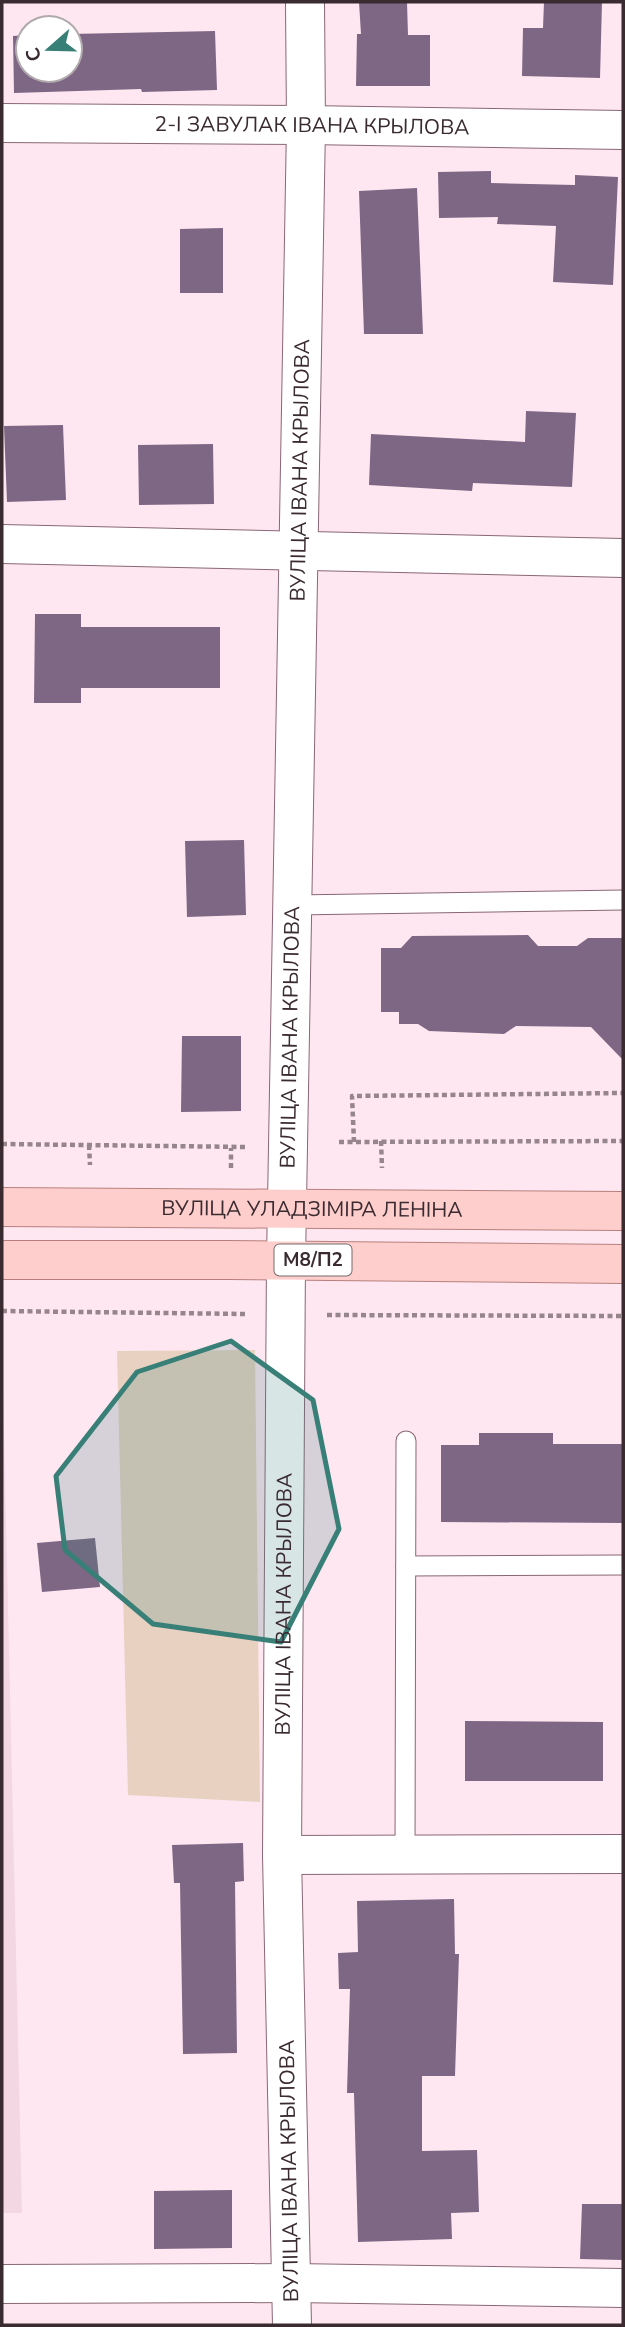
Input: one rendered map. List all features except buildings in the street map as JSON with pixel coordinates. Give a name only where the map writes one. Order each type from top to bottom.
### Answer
[{"type":"main road","name":"ВУЛІЦА УЛАДЗІМІРА ЛЕНІНА","points":[[2,1207],[623,1211]]},
{"type":"main road","name":"М8/П2","points":[[2,1260],[623,1264]]},
{"type":"street","name":"ВУЛІЦА ІВАНА КРЫЛОВА","points":[[292,2325],[282,1855],[286,1260],[306,125],[304,2]]},
{"type":"street","name":"2-І ЗАВУЛАК ІВАНА КРЫЛОВА","points":[[2,123],[623,130]]},
{"type":"street","points":[[2,544],[623,558]]},
{"type":"street","points":[[282,1855],[623,1854]]},
{"type":"street","points":[[2,2284],[292,2283],[623,2288]]},
{"type":"lane","points":[[293,905],[623,900]]},
{"type":"lane","points":[[405,1856],[406,1441]]},
{"type":"lane","points":[[406,1566],[623,1565]]},
{"type":"path","points":[[354,1142],[352,1096],[623,1093]]},
{"type":"path","points":[[381,1141],[382,1174]]},
{"type":"path","points":[[339,1142],[623,1141]]},
{"type":"path","points":[[2,1144],[253,1147]]},
{"type":"path","points":[[231,1148],[231,1177]]},
{"type":"path","points":[[2,1311],[227,1314]]},
{"type":"path","points":[[320,1315],[623,1316]]},
{"type":"highlighted area","points":[[231,1341],[313,1400],[339,1529],[281,1642],[153,1624],[65,1550],[56,1476],[137,1372]]},
{"type":"shaded area","points":[[2,1349],[22,2213],[2,2213]]},
{"type":"shaded area","points":[[255,1350],[260,1802],[128,1795],[117,1351]]}]
